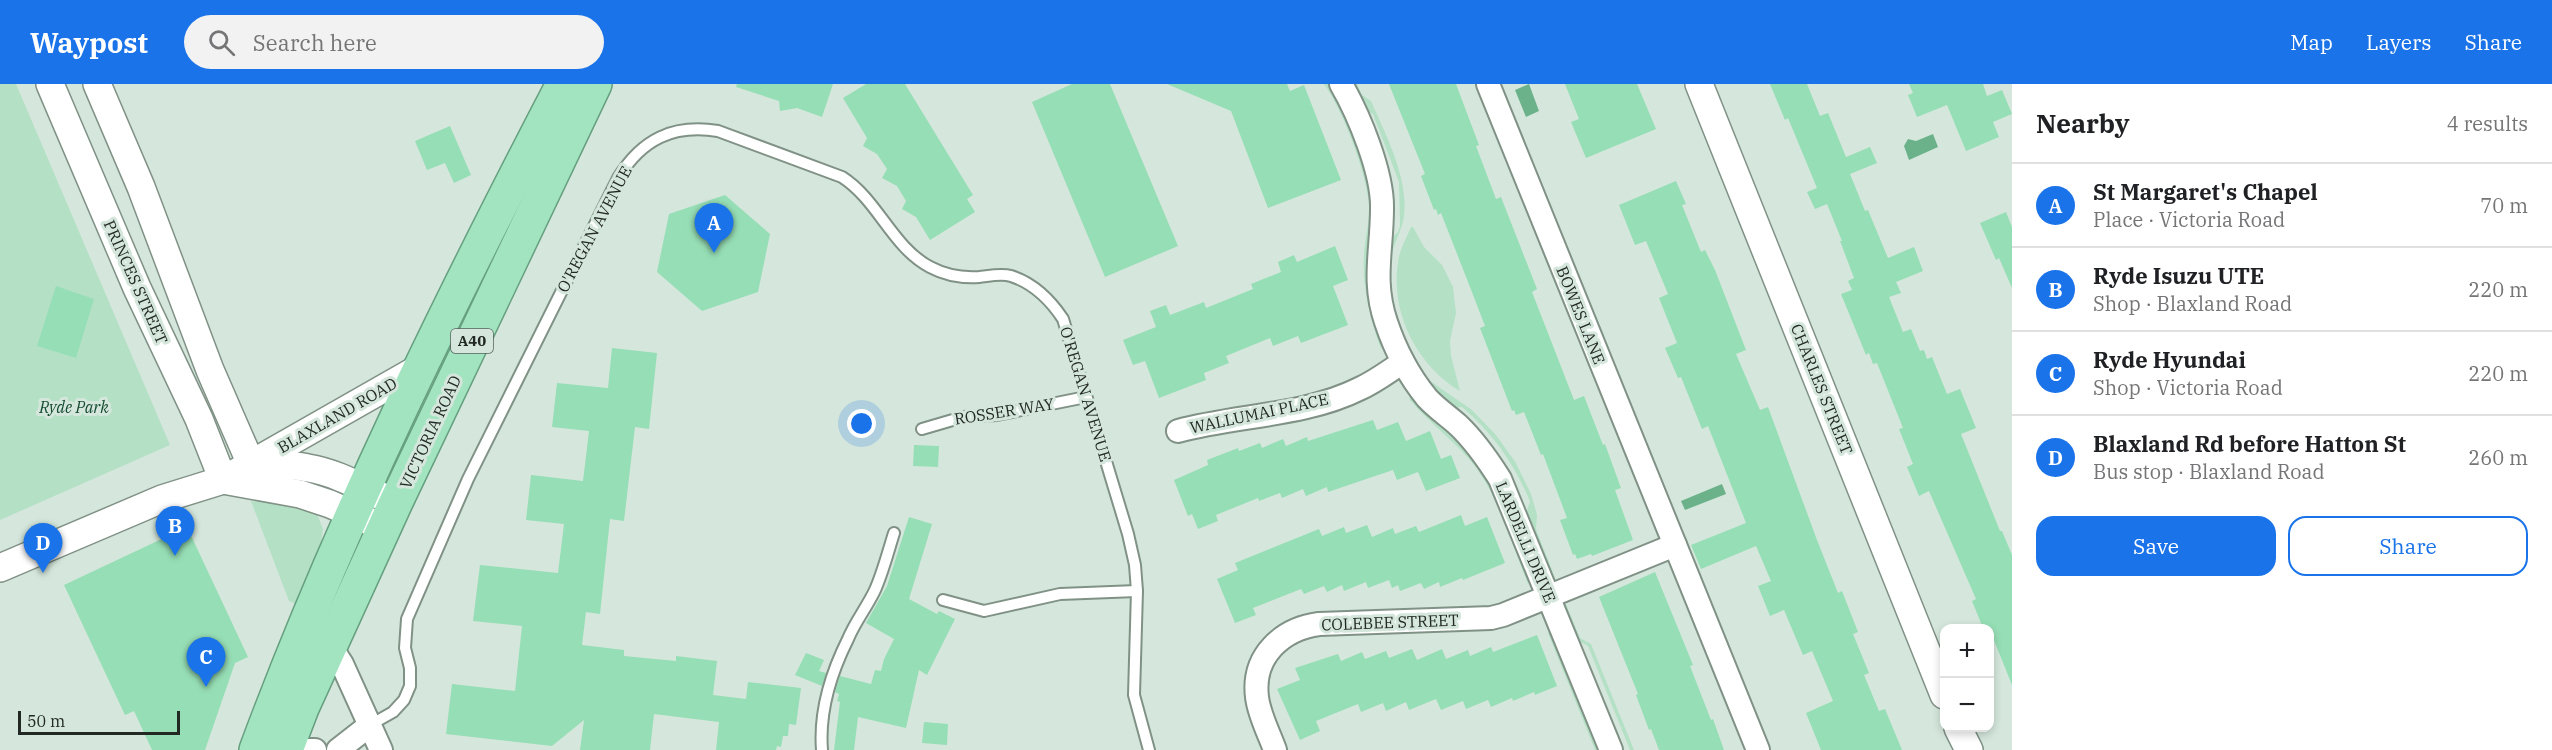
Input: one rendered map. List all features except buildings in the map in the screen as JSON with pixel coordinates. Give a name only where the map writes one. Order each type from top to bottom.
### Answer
[{"type":"highway","name":"A40","points":[[255,750],[315,599],[359,501],[562,84]]},
{"type":"highway","name":"VICTORIA ROAD","points":[[286,750],[302,708],[390,515],[595,84]]},
{"type":"street","name":"PRINCES STREET","points":[[97,84],[141,187],[210,370],[251,464]]},
{"type":"street","name":"LARDELLI DRIVE","points":[[1341,84],[1370,152],[1381,187],[1383,206],[1377,270],[1378,287],[1386,322],[1403,363],[1427,398],[1474,442],[1500,479],[1611,750]]},
{"type":"street","name":"BOWES LANE","points":[[1488,84],[1758,750]]},
{"type":"street","name":"CHARLES STREET","points":[[1699,84],[1940,685]]},
{"type":"street","name":"PRINCES STREET","points":[[54,85],[137,288],[200,419],[223,480]]},
{"type":"street","points":[[100,201],[141,187]]},
{"type":"street","name":"WALLUMAI PLACE","points":[[1178,431],[1206,423],[1304,407],[1359,390],[1403,363]]},
{"type":"street","name":"BLAXLAND ROAD","points":[[0,568],[162,499],[223,480],[423,366]]},
{"type":"street","name":"BLAXLAND ROAD","points":[[251,464],[311,468],[343,478],[359,501]]},
{"type":"street","name":"BLAXLAND ROAD","points":[[223,480],[300,494],[359,501],[390,515]]},
{"type":"street","points":[[1549,597],[1675,545]]},
{"type":"street","name":"COLEBEE STREET","points":[[1275,750],[1261,712],[1256,685],[1258,671],[1271,647],[1293,630],[1319,624],[1491,618],[1549,597]]},
{"type":"street","points":[[331,647],[342,664],[381,750]]},
{"type":"street","name":"O'REGAN AVENUE","points":[[338,750],[370,725]]},
{"type":"street","points":[[1961,732],[1969,750]]},
{"type":"street","points":[[302,750],[315,750]]},
{"type":"lane","name":"O'REGAN AVENUE","points":[[370,725],[393,712],[404,700],[410,686],[410,668],[405,648],[407,619],[468,478],[618,178],[636,154],[660,137],[689,129],[718,131],[832,172],[859,189],[899,240],[920,261],[940,271],[962,277],[1011,276],[1040,292],[1051,301],[1063,319],[1128,534],[1135,565],[1137,591],[1134,695],[1149,750]]},
{"type":"lane","name":"ROSSER WAY","points":[[922,429],[963,417],[997,415],[1086,397]]},
{"type":"lane","points":[[822,750],[821,731],[824,706],[838,662],[848,638],[873,593],[894,533]]},
{"type":"lane","points":[[943,600],[984,611],[1060,594],[1137,591]]},
{"type":"green space","name":"Ryde Park","points":[[0,84],[16,84],[170,445],[0,520]]},
{"type":"green space","points":[[1324,84],[1328,84],[1345,116],[1365,168],[1371,204],[1367,286],[1380,333],[1381,349],[1370,314],[1364,279],[1364,254],[1369,210],[1367,191],[1346,125]]},
{"type":"green space","points":[[1353,84],[1357,84],[1362,95],[1371,101],[1399,171],[1405,206],[1401,227],[1392,254],[1390,286],[1396,318],[1409,348],[1426,375],[1423,377],[1398,334],[1388,284],[1390,239],[1398,232],[1400,226],[1399,182],[1373,114],[1364,109]]},
{"type":"green space","points":[[1411,227],[1424,247],[1442,265],[1453,287],[1456,313],[1450,341],[1451,356],[1460,391],[1444,380],[1418,351],[1402,315],[1397,277],[1400,253]]},
{"type":"green space","points":[[1430,381],[1472,410],[1496,435],[1516,463],[1531,494],[1537,515],[1536,529],[1557,583],[1554,583],[1526,514],[1530,501],[1510,462],[1483,427],[1462,407],[1452,408],[1428,382]]},
{"type":"green space","points":[[1412,396],[1465,448],[1490,480],[1528,577],[1528,584],[1505,523],[1483,478],[1467,456],[1409,399]]},
{"type":"green space","points":[[251,501],[287,504],[317,514],[323,529],[320,548],[296,604],[289,601]]},
{"type":"green space","points":[[1565,602],[1580,638],[1591,644],[1634,750],[1630,750],[1588,646],[1577,640],[1563,605]]},
{"type":"green space","points":[[1552,631],[1600,750],[1595,750],[1548,633]]},
{"type":"shaded area","points":[[1529,84],[1539,111],[1526,117],[1515,90]]},
{"type":"shaded area","points":[[1933,134],[1938,147],[1909,160],[1904,146],[1908,139],[1916,141]]},
{"type":"shaded area","points":[[1722,484],[1726,494],[1685,510],[1681,501]]},
{"type":"place","name":"St Margaret's Chapel","points":[[714,253]]},
{"type":"place","name":"Ryde Isuzu UTE","points":[[175,556]]},
{"type":"place","name":"Blaxland Rd before Hatton St","points":[[43,573]]},
{"type":"place","name":"Ryde Hyundai","points":[[206,687]]}]
